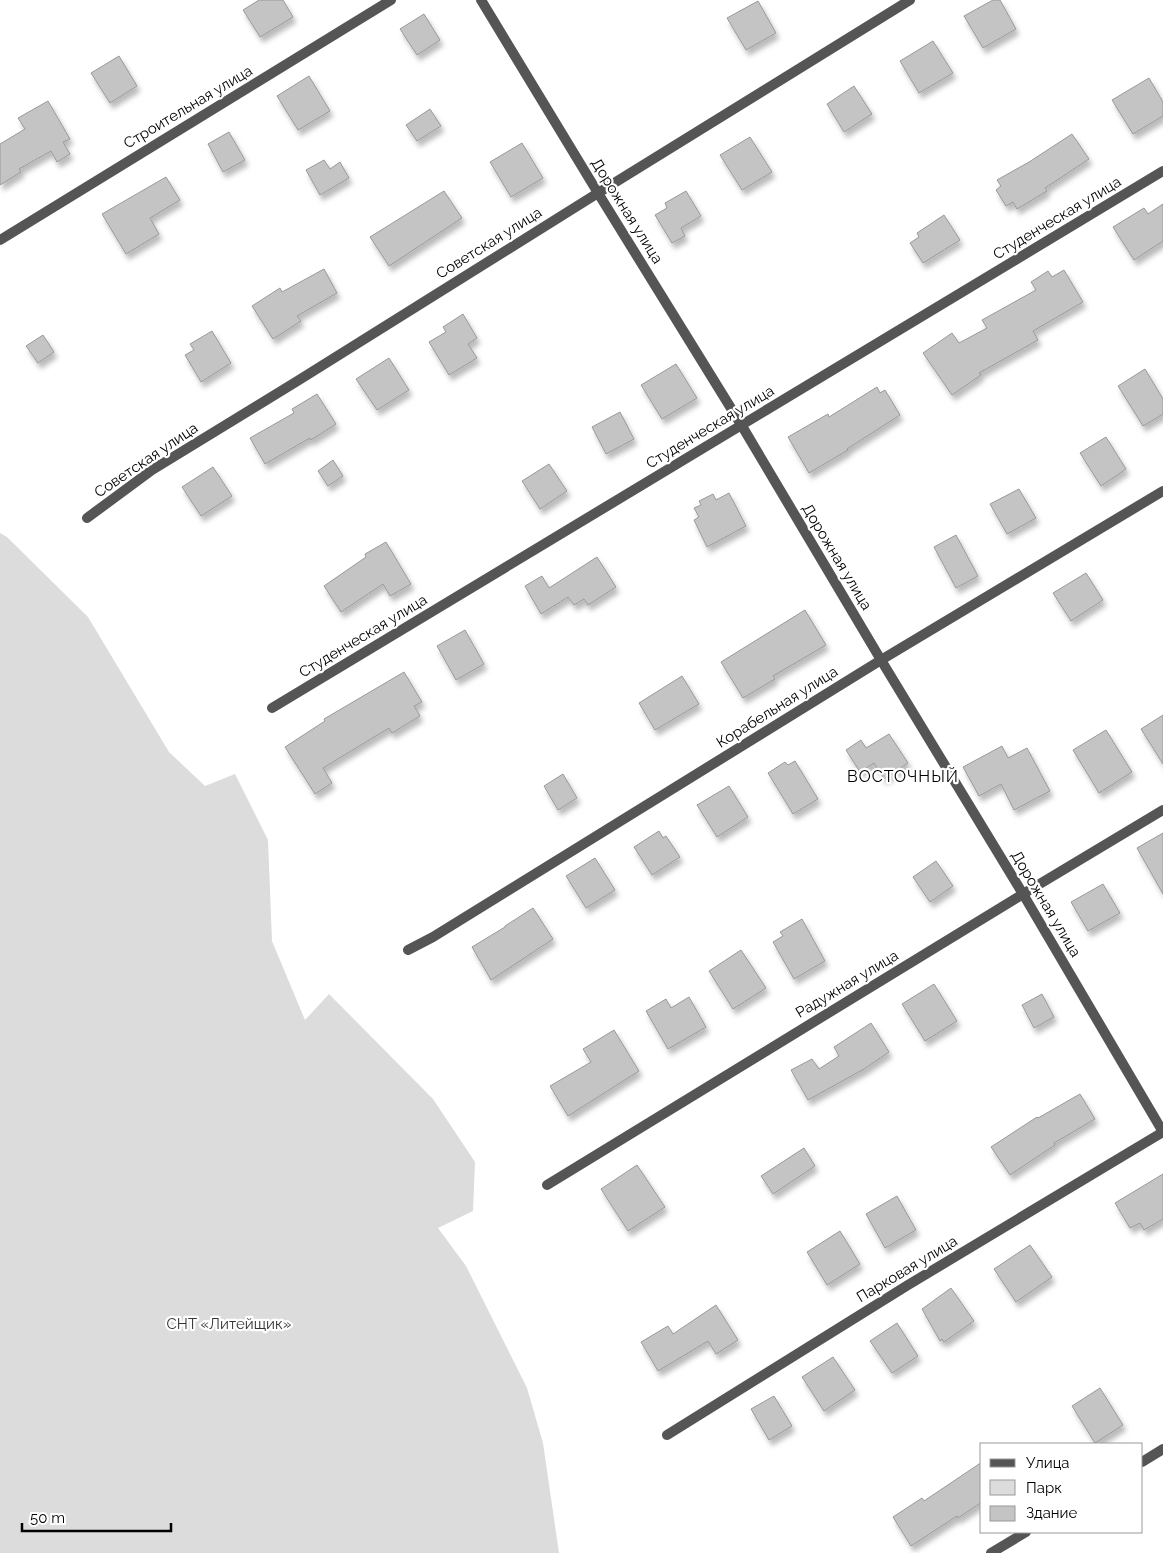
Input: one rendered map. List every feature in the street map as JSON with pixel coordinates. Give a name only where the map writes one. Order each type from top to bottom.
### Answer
[{"type":"street","name":"Строительная улица","points":[[0,240],[391,0]]},
{"type":"street","name":"Дорожная улица","points":[[481,0],[742,426],[1023,894],[1163,1132]]},
{"type":"street","name":"Советская улица","points":[[87,518],[152,470],[300,380],[910,0]]},
{"type":"street","name":"Студенческая улица","points":[[272,708],[1163,171]]},
{"type":"street","name":"Корабельная улица","points":[[408,950],[433,937],[881,660],[1163,491]]},
{"type":"street","name":"Радужная улица","points":[[547,1185],[1163,810]]},
{"type":"street","name":"Парковая улица","points":[[667,1435],[908,1286],[1163,1132]]},
{"type":"street","points":[[1143,1461],[1163,1449]]},
{"type":"street","points":[[991,1553],[1024,1533]]},
{"type":"green space","name":"СНТ «Литейщик»","points":[[0,533],[7,537],[88,617],[169,752],[205,786],[235,774],[268,840],[272,941],[305,1020],[329,994],[433,1099],[475,1162],[473,1211],[438,1228],[466,1266],[527,1388],[543,1443],[559,1553],[0,1553]]},
{"type":"building","points":[[259,0],[283,0],[293,17],[260,37],[243,10]]},
{"type":"building","points":[[993,0],[1000,0],[1016,29],[983,48],[964,16]]},
{"type":"building","points":[[758,1],[776,33],[746,50],[727,18]]},
{"type":"building","points":[[424,14],[440,40],[417,55],[400,29]]},
{"type":"building","points":[[933,41],[953,73],[919,93],[900,61]]},
{"type":"building","points":[[119,56],[137,86],[110,103],[91,73]]},
{"type":"building","points":[[309,76],[330,111],[298,130],[277,96]]},
{"type":"building","points":[[1149,78],[1163,102],[1163,116],[1133,134],[1112,100]]},
{"type":"building","points":[[854,86],[872,114],[844,132],[827,104]]},
{"type":"building","points":[[48,101],[70,139],[63,142],[70,154],[57,162],[51,151],[19,169],[21,172],[0,185],[0,144],[25,129],[18,118]]},
{"type":"building","points":[[430,109],[441,126],[417,141],[406,125]]},
{"type":"building","points":[[229,132],[245,160],[223,172],[208,144]]},
{"type":"building","points":[[1072,134],[1089,159],[1045,188],[1047,191],[1017,209],[1013,202],[1006,206],[996,190],[1001,186],[997,180]]},
{"type":"building","points":[[750,137],[772,172],[742,190],[720,155]]},
{"type":"building","points":[[522,143],[543,178],[511,197],[490,162]]},
{"type":"building","points":[[324,160],[330,169],[340,162],[349,178],[320,195],[306,170]]},
{"type":"building","points":[[166,177],[180,200],[150,218],[159,234],[126,254],[102,214]]},
{"type":"building","points":[[444,191],[462,218],[389,266],[370,237]]},
{"type":"building","points":[[686,191],[701,216],[681,228],[685,236],[672,243],[655,215],[667,208],[665,203]]},
{"type":"building","points":[[1163,204],[1163,241],[1134,260],[1113,227],[1144,208],[1148,214]]},
{"type":"building","points":[[944,215],[960,240],[923,263],[910,243],[919,237],[917,233]]},
{"type":"building","points":[[324,269],[337,293],[297,316],[301,321],[273,339],[252,306],[280,288],[282,292]]},
{"type":"building","points":[[1064,270],[1083,302],[1033,331],[1038,340],[979,373],[981,375],[952,395],[923,353],[952,333],[959,343],[987,328],[982,320],[1036,290],[1031,282],[1048,271],[1052,277]]},
{"type":"building","points":[[463,314],[477,338],[468,344],[477,358],[449,375],[429,342],[446,332],[443,327]]},
{"type":"building","points":[[212,331],[231,363],[201,382],[185,355],[194,350],[190,344]]},
{"type":"building","points":[[43,335],[54,352],[38,363],[26,346]]},
{"type":"building","points":[[389,358],[409,390],[377,410],[356,379]]},
{"type":"building","points":[[676,364],[697,398],[662,419],[641,385]]},
{"type":"building","points":[[1145,369],[1163,399],[1163,414],[1143,426],[1118,386]]},
{"type":"building","points":[[877,387],[880,393],[885,390],[900,415],[848,450],[809,473],[788,437],[828,414],[829,417]]},
{"type":"building","points":[[317,394],[336,424],[311,440],[310,438],[265,464],[250,438],[294,413],[292,409]]},
{"type":"building","points":[[620,412],[634,439],[606,454],[592,427]]},
{"type":"building","points":[[1106,437],[1126,469],[1101,486],[1080,453]]},
{"type":"building","points":[[333,460],[343,476],[328,486],[318,471]]},
{"type":"building","points":[[549,464],[567,491],[540,509],[522,481]]},
{"type":"building","points":[[213,467],[232,496],[201,516],[182,487]]},
{"type":"building","points":[[1019,489],[1036,518],[1007,534],[990,504]]},
{"type":"building","points":[[729,493],[746,526],[707,547],[694,520],[699,517],[694,508],[701,505],[699,501],[713,494],[716,500]]},
{"type":"building","points":[[956,535],[978,576],[956,588],[934,547]]},
{"type":"building","points":[[386,542],[411,584],[390,596],[383,584],[341,612],[324,586],[366,557],[365,554]]},
{"type":"building","points":[[597,557],[616,587],[588,605],[584,599],[574,605],[568,597],[541,614],[525,586],[542,576],[549,588]]},
{"type":"building","points":[[1086,573],[1103,600],[1071,621],[1053,593]]},
{"type":"building","points":[[805,610],[826,645],[773,676],[775,679],[743,698],[721,662]]},
{"type":"building","points":[[465,630],[484,664],[456,680],[437,646]]},
{"type":"building","points":[[404,672],[422,702],[414,706],[420,716],[392,733],[389,728],[323,768],[332,783],[315,794],[285,747],[325,721],[324,719]]},
{"type":"building","points":[[682,676],[699,704],[655,730],[639,703]]},
{"type":"building","points":[[1163,715],[1163,764],[1141,729]]},
{"type":"building","points":[[1106,730],[1132,772],[1099,793],[1073,750]]},
{"type":"building","points":[[889,734],[908,763],[884,779],[874,763],[860,772],[846,750],[861,740],[866,748]]},
{"type":"building","points":[[1002,746],[1008,758],[1027,748],[1050,791],[1014,810],[1001,784],[979,796],[963,767]]},
{"type":"building","points":[[795,761],[818,799],[793,814],[768,773],[785,762],[788,765]]},
{"type":"building","points":[[563,774],[577,798],[558,810],[544,786]]},
{"type":"building","points":[[729,786],[748,817],[717,837],[697,805]]},
{"type":"building","points":[[659,831],[663,838],[666,836],[680,857],[652,875],[634,847]]},
{"type":"building","points":[[1163,833],[1163,894],[1137,848]]},
{"type":"building","points":[[595,858],[615,890],[586,908],[566,876]]},
{"type":"building","points":[[936,861],[953,886],[930,902],[913,877]]},
{"type":"building","points":[[1103,884],[1120,913],[1088,931],[1071,902]]},
{"type":"building","points":[[533,908],[553,939],[491,980],[472,947]]},
{"type":"building","points":[[802,919],[825,961],[794,979],[773,942],[783,936],[780,932]]},
{"type":"building","points":[[741,950],[766,988],[733,1009],[709,971]]},
{"type":"building","points":[[934,984],[957,1021],[925,1041],[902,1004]]},
{"type":"building","points":[[1042,994],[1054,1017],[1034,1028],[1022,1005]]},
{"type":"building","points":[[689,997],[706,1027],[668,1049],[646,1011],[666,999],[671,1008]]},
{"type":"building","points":[[871,1023],[889,1052],[864,1069],[808,1100],[791,1070],[812,1059],[819,1069],[839,1056],[834,1047]]},
{"type":"building","points":[[614,1030],[639,1071],[568,1116],[550,1086],[591,1062],[583,1049]]},
{"type":"building","points":[[1080,1094],[1095,1119],[1054,1143],[1055,1145],[1010,1175],[991,1147],[1037,1117]]},
{"type":"building","points":[[804,1148],[815,1166],[773,1194],[761,1176]]},
{"type":"building","points":[[637,1165],[665,1207],[628,1231],[601,1189]]},
{"type":"building","points":[[1163,1174],[1163,1219],[1144,1230],[1140,1223],[1130,1228],[1115,1203]]},
{"type":"building","points":[[897,1196],[916,1230],[885,1248],[866,1214]]},
{"type":"building","points":[[840,1231],[860,1264],[827,1285],[807,1252]]},
{"type":"building","points":[[1030,1245],[1052,1277],[1016,1302],[994,1269]]},
{"type":"building","points":[[951,1288],[974,1321],[944,1342],[942,1339],[940,1341],[922,1309]]},
{"type":"building","points":[[716,1305],[738,1340],[716,1354],[708,1341],[658,1371],[641,1342],[668,1326],[673,1334]]},
{"type":"building","points":[[897,1323],[918,1356],[892,1373],[870,1341]]},
{"type":"building","points":[[833,1357],[855,1390],[824,1411],[802,1377]]},
{"type":"building","points":[[1100,1388],[1123,1425],[1095,1443],[1072,1406]]},
{"type":"building","points":[[774,1396],[792,1426],[769,1440],[751,1409]]},
{"type":"building","points":[[980,1463],[980,1503],[911,1546],[893,1517],[922,1498],[924,1501]]},
{"type":"district","name":"ВОСТОЧНЫЙ","points":[[903,776]]}]
